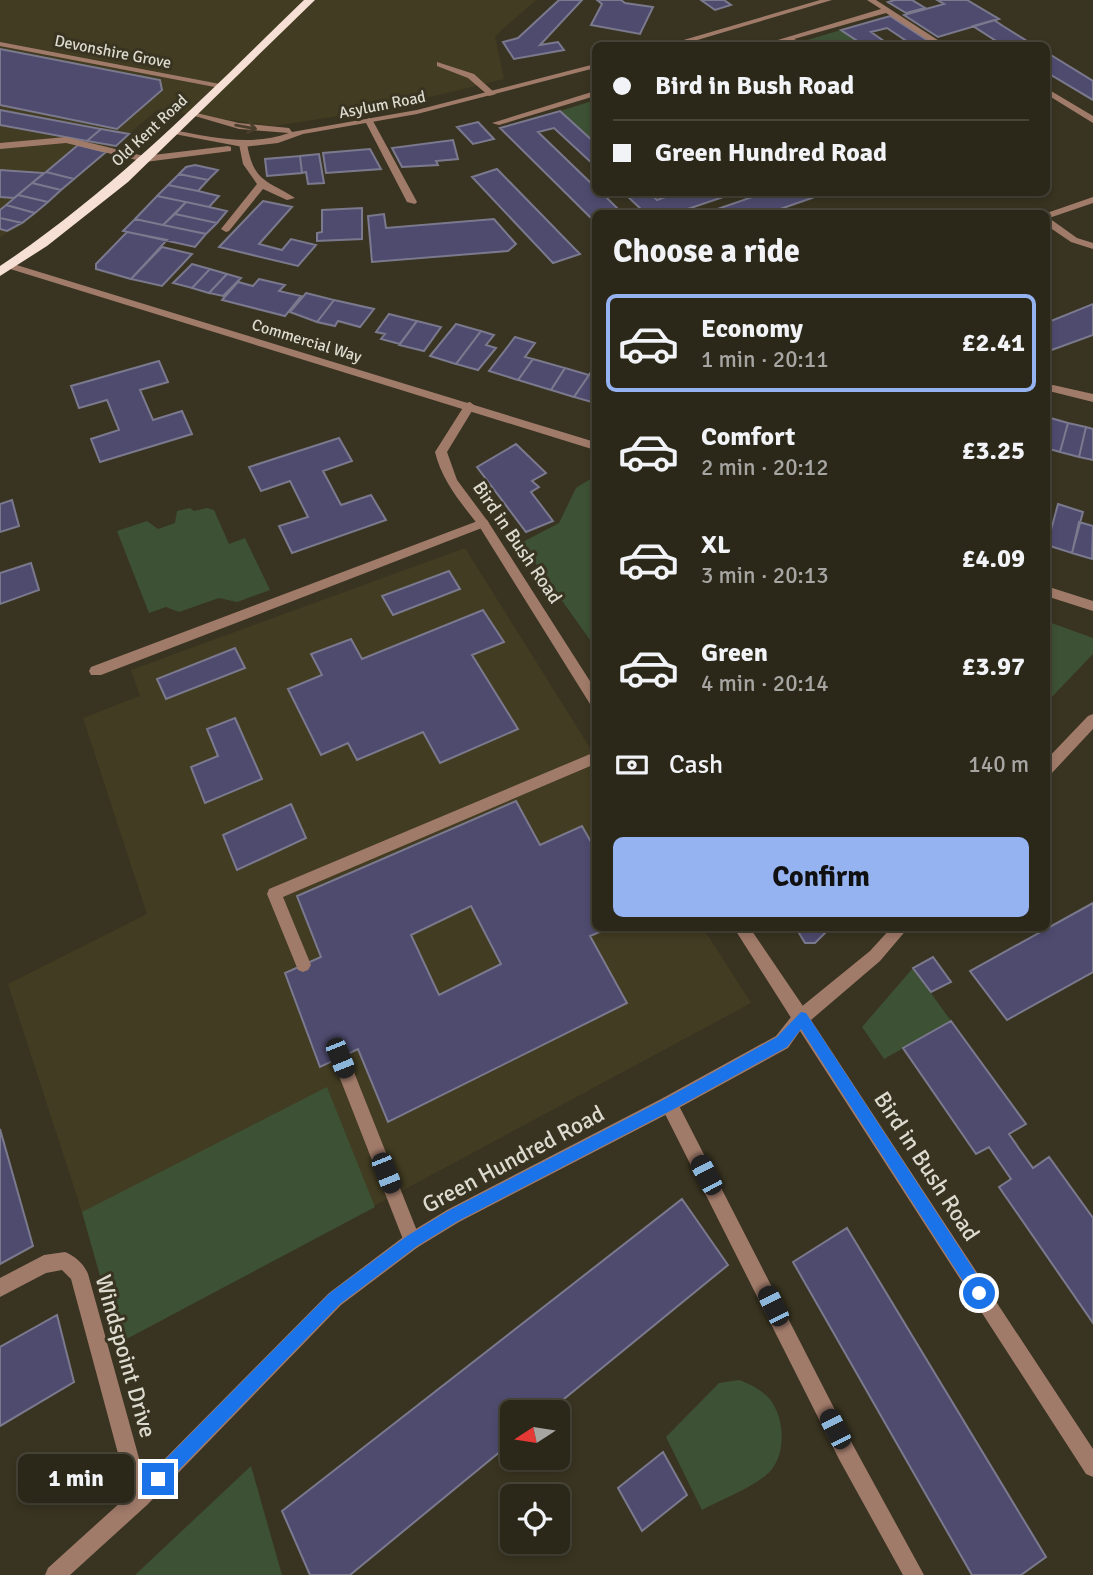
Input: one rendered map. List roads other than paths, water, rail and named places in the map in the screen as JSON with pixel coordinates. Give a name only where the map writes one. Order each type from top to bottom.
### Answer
[{"type":"highway","name":"Old Kent Road","points":[[5,269],[61,230],[145,159],[310,0]]},
{"type":"street","points":[[681,42],[824,0]]},
{"type":"street","points":[[871,0],[937,42]]},
{"type":"street","points":[[776,42],[887,10]]},
{"type":"street","points":[[786,39],[795,42]]},
{"type":"street","name":"Devonshire Grove","points":[[0,44],[220,86]]},
{"type":"street","points":[[440,64],[471,76],[492,94]]},
{"type":"street","name":"Asylum Road","points":[[173,133],[243,144],[278,140],[301,132],[369,121],[492,94],[592,67]]},
{"type":"street","points":[[1050,93],[1093,120]]},
{"type":"street","points":[[496,123],[592,94]]},
{"type":"street","points":[[192,114],[239,126],[301,132]]},
{"type":"street","points":[[369,121],[412,202]]},
{"type":"street","points":[[0,146],[66,140],[145,159],[233,149],[243,144],[244,158],[261,186],[274,194],[290,198]]},
{"type":"street","points":[[226,229],[261,186]]},
{"type":"street","points":[[1050,216],[1093,200]]},
{"type":"street","points":[[1050,221],[1074,240],[1093,246]]},
{"type":"street","name":"Commercial Way","points":[[5,269],[470,406],[592,445]]},
{"type":"street","points":[[1050,389],[1093,398]]},
{"type":"street","name":"Bird in Bush Road","points":[[470,406],[441,452],[443,467],[483,523],[592,695]]},
{"type":"street","points":[[96,671],[483,523]]},
{"type":"street","points":[[1050,592],[1093,606]]},
{"type":"street","points":[[1050,766],[1093,720]]},
{"type":"street","points":[[303,965],[275,894],[592,759]]},
{"type":"street","name":"Bird in Bush Road","points":[[743,931],[1093,1467]]},
{"type":"street","name":"Green Hundred Road","points":[[55,1575],[140,1498],[335,1299],[412,1241],[453,1216],[782,1042],[801,1018],[875,956],[897,931]]},
{"type":"street","points":[[340,1058],[412,1241]]},
{"type":"street","points":[[669,1104],[847,1454],[914,1575]]},
{"type":"street","name":"Windspoint Drive","points":[[0,1288],[44,1264],[65,1261],[79,1274],[140,1498]]}]
